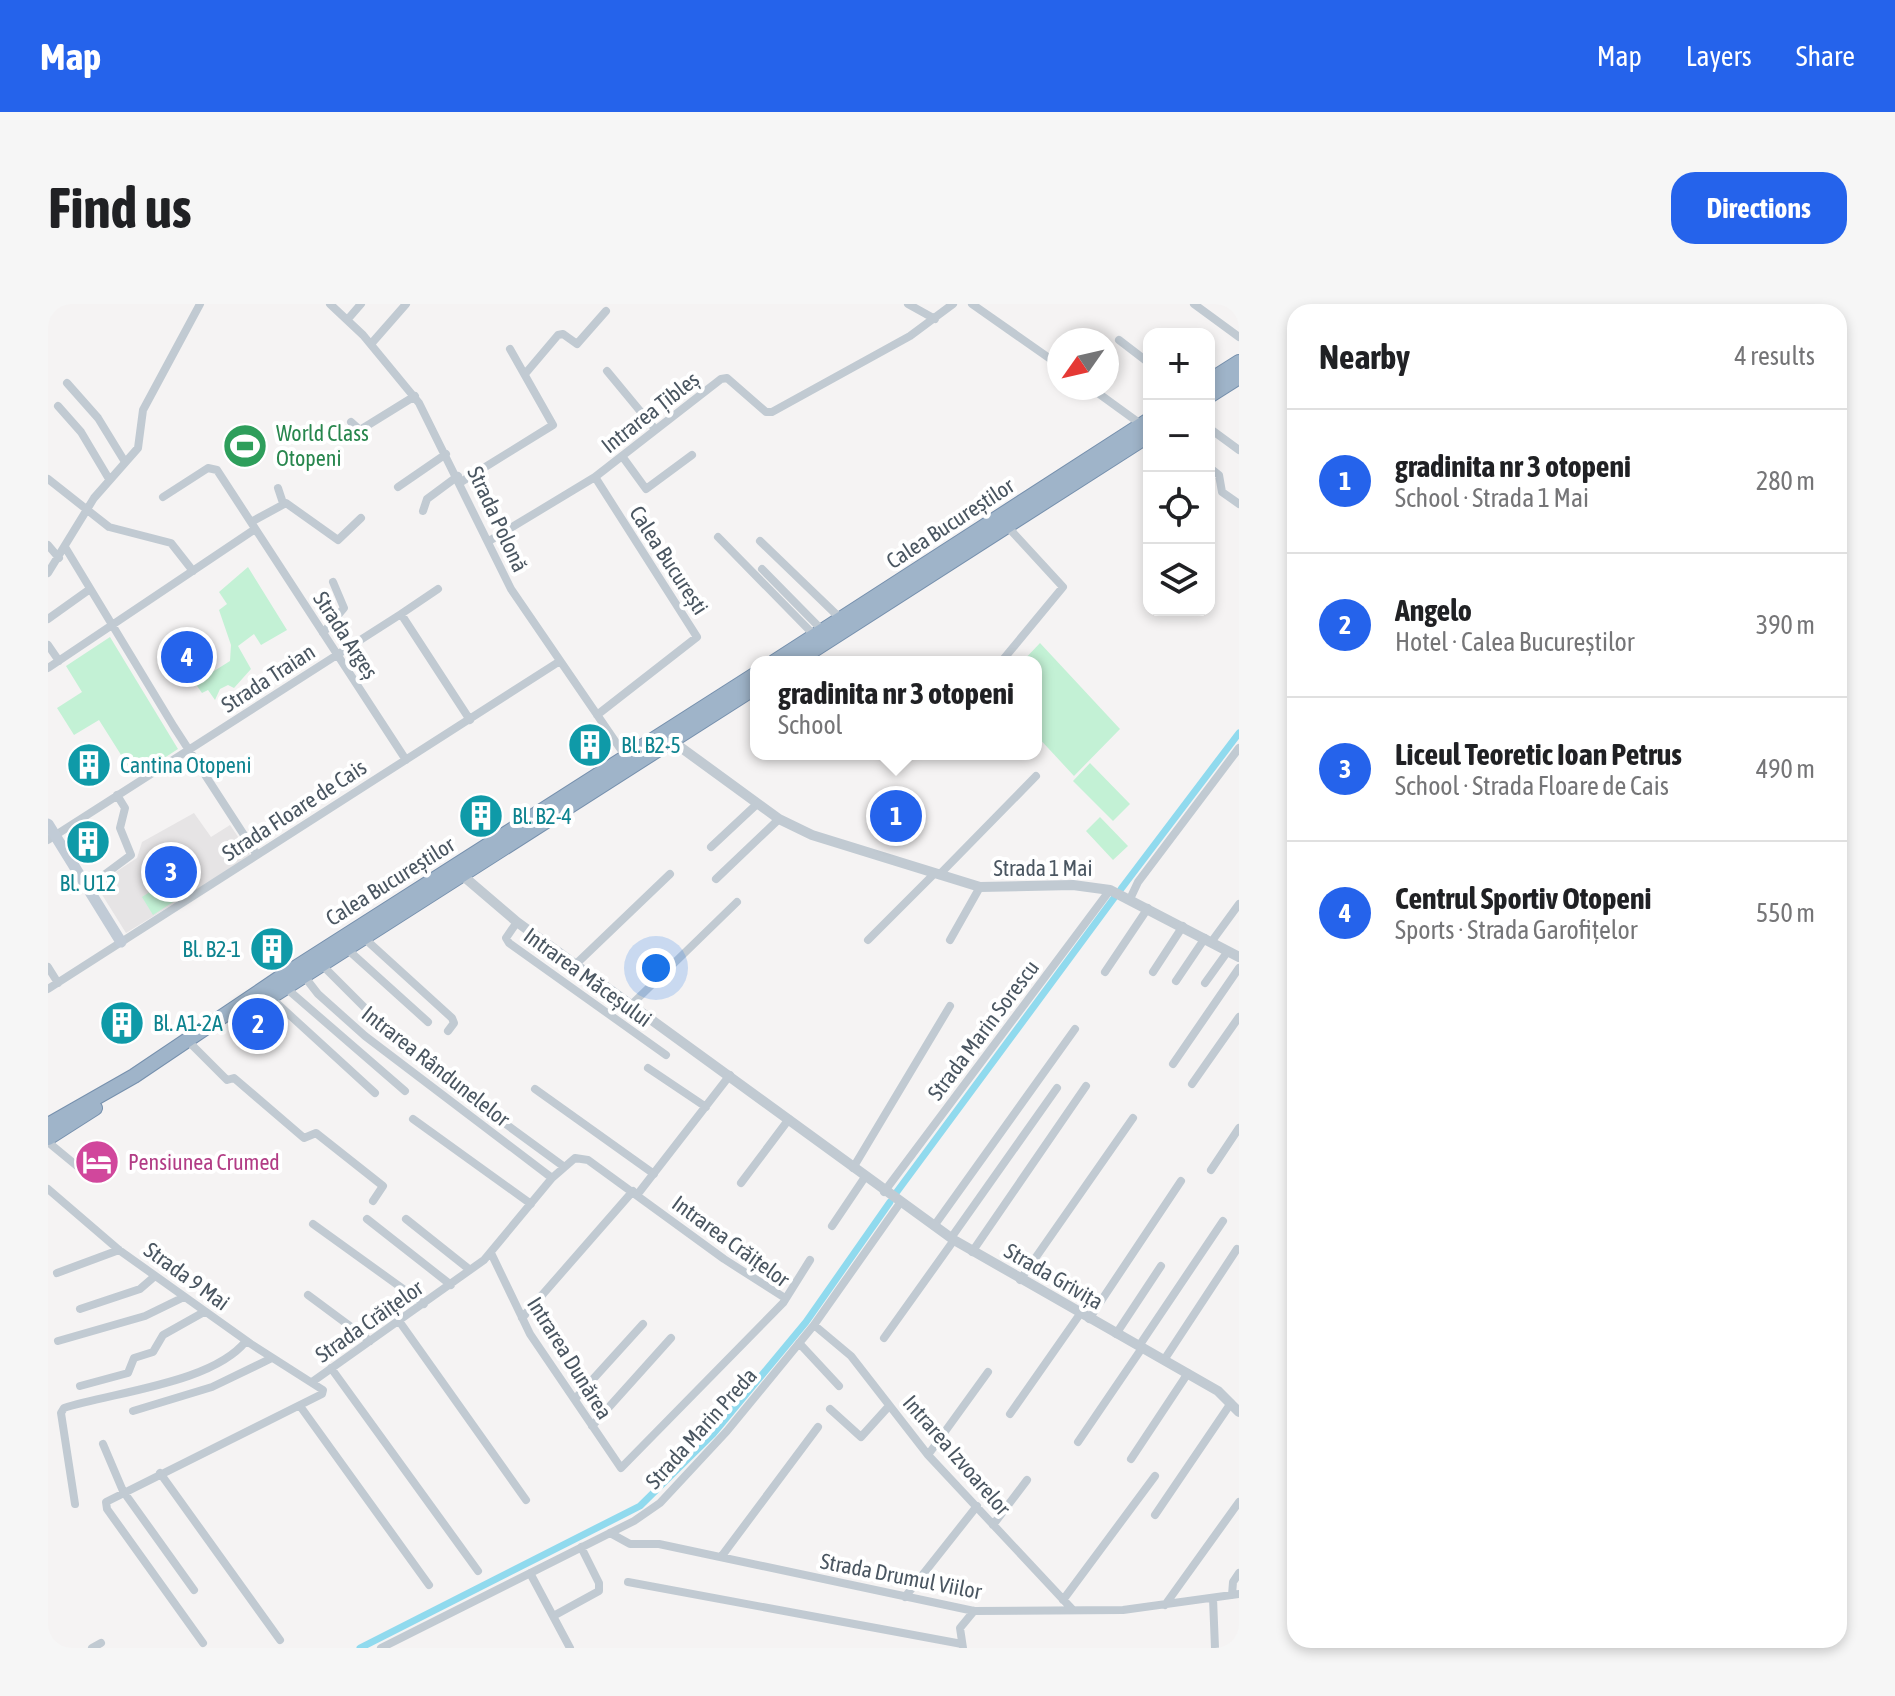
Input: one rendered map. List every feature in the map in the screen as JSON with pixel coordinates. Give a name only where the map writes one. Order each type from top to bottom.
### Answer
[{"type":"highway","points":[[1215,377],[1239,362]]},
{"type":"highway","points":[[1215,392],[1239,377]]},
{"type":"highway","name":"Calea Bucureștilor","points":[[804,656],[1007,526],[1143,430]]},
{"type":"highway","name":"Calea Bucureștilor","points":[[783,656],[1143,430]]},
{"type":"highway","name":"Calea Bucureștilor","points":[[48,1125],[134,1076],[278,979],[750,678]]},
{"type":"highway","name":"Calea Bucureștilor","points":[[48,1140],[750,691]]},
{"type":"main road","points":[[48,824],[52,838],[88,887],[121,942]]},
{"type":"street","points":[[48,573],[86,510],[141,443],[143,410],[198,306],[187,304]]},
{"type":"street","name":"Strada Polonă","points":[[330,304],[348,319],[415,396],[460,479],[511,589],[626,757]]},
{"type":"street","points":[[348,319],[361,304]]},
{"type":"street","points":[[371,344],[406,304]]},
{"type":"street","points":[[908,304],[935,319]]},
{"type":"street","name":"Intrarea Țibleș","points":[[489,541],[595,477],[724,378],[766,412],[772,412],[935,319],[953,304]]},
{"type":"street","points":[[1194,304],[1239,337]]},
{"type":"street","points":[[979,306],[1047,356]]},
{"type":"street","points":[[525,374],[558,335],[563,334],[577,344],[606,311]]},
{"type":"street","points":[[1119,340],[1143,358]]},
{"type":"street","points":[[423,511],[427,499],[553,425],[510,349]]},
{"type":"street","points":[[607,371],[655,429]]},
{"type":"street","points":[[67,383],[98,418],[125,462]]},
{"type":"street","points":[[351,422],[360,430],[415,396]]},
{"type":"street","points":[[1108,400],[1143,424]]},
{"type":"street","points":[[58,406],[81,432],[109,479]]},
{"type":"street","points":[[1215,432],[1239,450]]},
{"type":"street","points":[[398,487],[446,454]]},
{"type":"street","points":[[622,456],[646,489],[692,455]]},
{"type":"street","name":"Strada Argeș","points":[[163,497],[214,468],[406,760]]},
{"type":"street","points":[[1215,472],[1219,475],[1222,492],[1239,504]]},
{"type":"street","name":"Calea București","points":[[595,477],[697,637],[597,715]]},
{"type":"street","points":[[48,479],[109,527],[171,543],[193,571]]},
{"type":"street","points":[[278,488],[283,503],[338,540],[361,518]]},
{"type":"street","points":[[48,668],[193,571],[283,503]]},
{"type":"street","points":[[1006,656],[1063,587],[1060,579],[1007,526]]},
{"type":"street","points":[[718,537],[819,633]]},
{"type":"street","points":[[760,541],[841,619]]},
{"type":"street","points":[[48,545],[59,558]]},
{"type":"street","points":[[65,547],[189,751],[257,855]]},
{"type":"street","points":[[762,569],[819,633]]},
{"type":"street","points":[[323,633],[344,608],[333,582]]},
{"type":"street","points":[[48,619],[90,589]]},
{"type":"street","name":"Strada Traian","points":[[52,838],[438,589]]},
{"type":"street","points":[[401,614],[470,720]]},
{"type":"street","points":[[48,645],[59,661]]},
{"type":"street","name":"Strada Floare de Cais","points":[[48,989],[560,661]]},
{"type":"street","name":"Strada 1 Mai","points":[[672,741],[779,819],[812,835],[980,887],[1073,885],[1110,890],[1239,957]]},
{"type":"street","points":[[1130,899],[1138,882],[1239,748]]},
{"type":"street","points":[[868,940],[1036,776]]},
{"type":"street","points":[[88,887],[131,855],[120,828],[125,808],[117,795]]},
{"type":"street","points":[[711,847],[757,804]]},
{"type":"street","points":[[716,879],[779,819]]},
{"type":"street","points":[[576,964],[670,874]]},
{"type":"street","name":"Strada Grivița","points":[[462,875],[517,922],[952,1239],[1084,1317],[1188,1373],[1235,1408]]},
{"type":"street","points":[[950,940],[980,887]]},
{"type":"street","name":"Strada Marin Sorescu","points":[[884,1192],[1110,890]]},
{"type":"street","points":[[632,1004],[737,902]]},
{"type":"street","points":[[1176,981],[1239,904]]},
{"type":"street","points":[[1105,972],[1148,908]]},
{"type":"street","name":"Intrarea Măceșului","points":[[517,922],[506,938],[509,943],[666,1055]]},
{"type":"street","points":[[1153,972],[1183,926]]},
{"type":"street","points":[[364,938],[452,1018],[454,1023],[448,1031]]},
{"type":"street","points":[[347,949],[428,1022]]},
{"type":"street","points":[[1205,983],[1228,951]]},
{"type":"street","points":[[322,965],[372,1015],[420,1055]]},
{"type":"street","points":[[48,967],[58,983]]},
{"type":"street","points":[[1173,1064],[1239,968]]},
{"type":"street","name":"Intrarea Rândunelelor","points":[[304,976],[328,1004],[387,1054],[552,1178]]},
{"type":"street","points":[[286,988],[405,1091]]},
{"type":"street","points":[[270,997],[375,1093]]},
{"type":"street","points":[[853,1168],[950,1006]]},
{"type":"street","points":[[1192,1084],[1239,1017]]},
{"type":"street","points":[[934,1226],[1075,1029]]},
{"type":"street","points":[[193,1046],[227,1080],[234,1078],[304,1138],[316,1133],[383,1186],[373,1201]]},
{"type":"street","points":[[648,1068],[706,1107]]},
{"type":"street","name":"Intrarea Crăițelor","points":[[628,1462],[785,1298],[724,1259],[635,1193],[654,1174],[730,1075]]},
{"type":"street","points":[[972,1252],[1086,1086]]},
{"type":"street","points":[[884,1338],[1057,1088]]},
{"type":"street","points":[[535,1089],[654,1174]]},
{"type":"street","points":[[473,1100],[563,1166],[575,1158],[585,1158],[635,1193],[522,1318]]},
{"type":"street","points":[[1020,1280],[1133,1118]]},
{"type":"street","points":[[413,1119],[531,1204]]},
{"type":"street","points":[[741,1183],[789,1119]]},
{"type":"street","points":[[1211,1170],[1239,1128]]},
{"type":"street","points":[[48,1140],[77,1166]]},
{"type":"street","name":"Strada Crăițelor","points":[[300,1406],[323,1393],[312,1382],[451,1285],[491,1253],[563,1166]]},
{"type":"street","points":[[832,1226],[865,1177]]},
{"type":"street","points":[[1010,1414],[1181,1181]]},
{"type":"street","name":"Strada 9 Mai","points":[[48,1189],[119,1250],[246,1341],[312,1382]]},
{"type":"street","name":"Strada Marin Preda","points":[[381,1648],[610,1533],[660,1503],[715,1445],[814,1325],[900,1203]]},
{"type":"street","points":[[367,1219],[451,1285]]},
{"type":"street","points":[[406,1219],[470,1270]]},
{"type":"street","points":[[1078,1442],[1223,1221]]},
{"type":"street","points":[[313,1224],[424,1304]]},
{"type":"street","points":[[1164,1360],[1237,1249]]},
{"type":"street","points":[[57,1273],[119,1250]]},
{"type":"street","name":"Intrarea Dunărea","points":[[491,1253],[522,1318],[616,1467],[622,1468],[628,1462]]},
{"type":"street","points":[[785,1298],[810,1260]]},
{"type":"street","points":[[1116,1334],[1161,1266]]},
{"type":"street","points":[[80,1309],[140,1289],[155,1276]]},
{"type":"street","points":[[308,1295],[370,1341]]},
{"type":"street","points":[[58,1341],[133,1321],[184,1297]]},
{"type":"street","points":[[80,1386],[128,1373],[134,1358],[153,1352],[163,1335],[204,1312]]},
{"type":"street","points":[[399,1321],[526,1500]]},
{"type":"street","points":[[575,1399],[643,1324]]},
{"type":"street","name":"Intrarea Izvoarelor","points":[[814,1325],[851,1356],[928,1455],[1072,1610]]},
{"type":"street","points":[[592,1426],[671,1338]]},
{"type":"street","points":[[75,1504],[61,1413],[64,1408],[200,1370],[232,1354],[246,1341]]},
{"type":"street","points":[[799,1343],[839,1386]]},
{"type":"street","points":[[133,1411],[212,1387],[272,1358]]},
{"type":"street","points":[[331,1368],[478,1571]]},
{"type":"street","points":[[928,1455],[988,1372]]},
{"type":"street","points":[[1131,1459],[1188,1373]]},
{"type":"street","points":[[203,1643],[107,1509],[106,1502],[300,1406],[429,1585]]},
{"type":"street","points":[[830,1409],[861,1437],[889,1406]]},
{"type":"street","points":[[1155,1515],[1235,1408]]},
{"type":"street","points":[[721,1557],[818,1427]]},
{"type":"street","points":[[103,1444],[123,1491],[194,1590]]},
{"type":"street","points":[[160,1473],[280,1640]]},
{"type":"street","points":[[1063,1600],[1155,1476]]},
{"type":"street","points":[[993,1525],[1027,1480]]},
{"type":"street","points":[[1165,1605],[1239,1502]]},
{"type":"street","points":[[905,1597],[977,1506]]},
{"type":"street","name":"Strada Drumul Viilor","points":[[610,1533],[630,1544],[659,1544],[974,1611],[1113,1611],[1236,1594]]},
{"type":"street","points":[[557,1614],[599,1591],[599,1583],[581,1547]]},
{"type":"street","points":[[530,1573],[570,1648]]},
{"type":"street","points":[[1236,1594],[1233,1582],[1239,1573]]},
{"type":"street","points":[[628,1582],[962,1646],[960,1628],[974,1611]]},
{"type":"street","points":[[1213,1598],[1215,1648]]},
{"type":"street","points":[[92,1648],[101,1643]]},
{"type":"shaded area","points":[[194,813],[211,837],[230,825],[251,856],[126,933],[96,885],[137,858],[142,842]]},
{"type":"green space","points":[[248,567],[287,630],[261,645],[254,634],[238,646],[251,669],[234,688],[228,685],[220,689],[215,700],[208,690],[202,693],[195,683],[230,661],[231,645],[219,610],[227,604],[219,592]]},
{"type":"green space","points":[[110,637],[178,749],[135,777],[99,720],[74,735],[57,708],[82,692],[66,666]]},
{"type":"green space","points":[[1040,643],[1120,729],[1074,776],[1042,741],[1042,656],[1028,656]]},
{"type":"green space","points":[[1090,763],[1130,804],[1113,821],[1073,781]]},
{"type":"green space","points":[[1100,817],[1128,846],[1113,860],[1086,831]]},
{"type":"green space","points":[[176,875],[187,893],[153,915],[142,897]]},
{"type":"waterway","points":[[1121,889],[1239,733]]},
{"type":"waterway","points":[[896,1193],[1114,898]]},
{"type":"waterway","points":[[360,1648],[640,1506],[713,1434],[806,1322],[890,1202]]},
{"type":"place","name":"World Class Otopeni","points":[[245,446]]},
{"type":"place","name":"Centrul Sportiv Otopeni","points":[[187,657]]},
{"type":"place","name":"Bl. B2-5","points":[[590,745]]},
{"type":"place","name":"Cantina Otopeni","points":[[89,765]]},
{"type":"place","name":"Bl. B2-4","points":[[481,816]]},
{"type":"place","name":"gradinita nr 3 otopeni","points":[[896,816]]},
{"type":"place","name":"Bl. U12","points":[[88,842]]},
{"type":"place","name":"Liceul Teoretic Ioan Petrus","points":[[171,872]]},
{"type":"place","name":"Bl. B2-1","points":[[272,949]]},
{"type":"place","name":"Bl. A1-2A","points":[[122,1023]]},
{"type":"place","name":"Angelo","points":[[258,1024]]},
{"type":"place","name":"Pensiunea Crumed","points":[[97,1162]]}]
